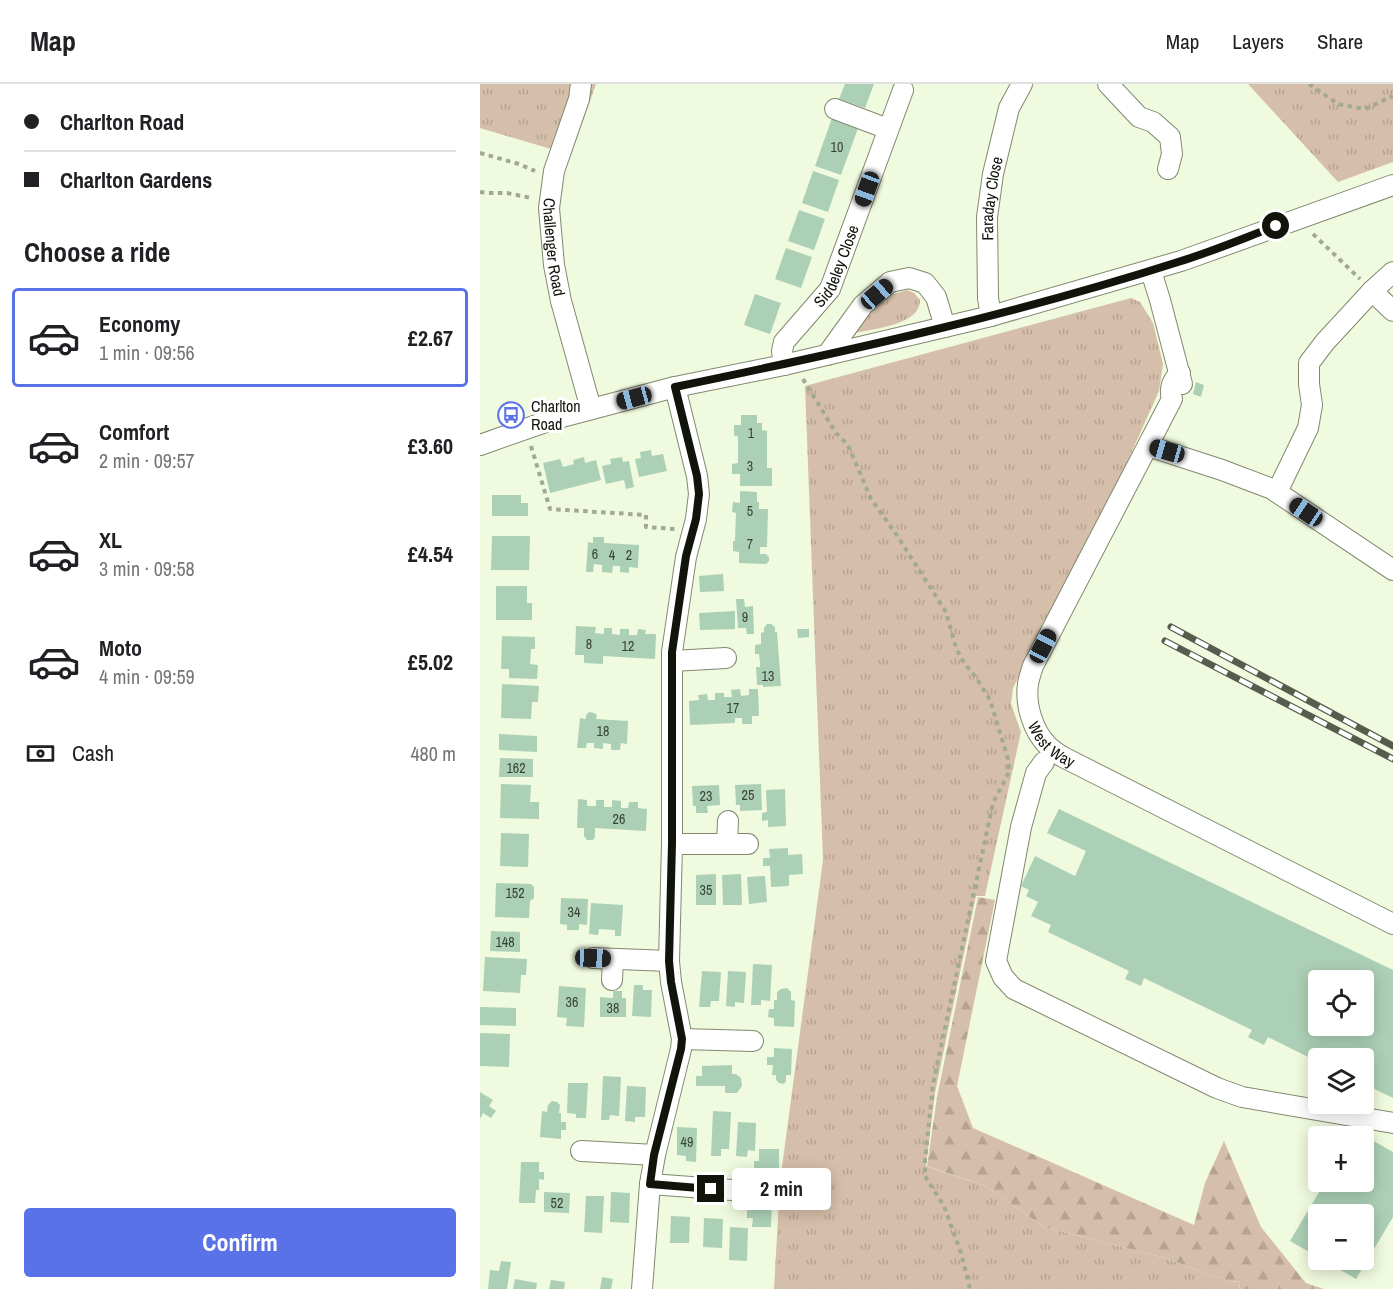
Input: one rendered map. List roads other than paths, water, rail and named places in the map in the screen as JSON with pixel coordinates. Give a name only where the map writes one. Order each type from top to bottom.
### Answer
[{"type":"street","name":"Challenger Road","points":[[581,84],[579,99],[553,178],[549,208],[554,265],[561,301],[591,409]]},
{"type":"street","name":"Faraday Close","points":[[991,316],[988,298],[987,217],[993,174],[1009,108],[1023,84]]},
{"type":"street","points":[[1108,84],[1139,117],[1153,122],[1170,137],[1172,154],[1168,169]]},
{"type":"street","name":"Siddeley Close","points":[[788,364],[782,351],[784,342],[831,288],[903,90]]},
{"type":"street","points":[[835,109],[888,129]]},
{"type":"street","points":[[480,445],[554,419],[675,387],[788,364],[991,316],[1150,271],[1393,185]]},
{"type":"street","name":"West Way","points":[[1150,271],[1183,381],[1180,395],[1172,399],[1033,666],[1028,683],[1030,716],[1047,746],[1063,757],[1393,924]]},
{"type":"street","points":[[1277,492],[1308,428],[1312,405],[1309,363],[1372,291],[1393,272]]},
{"type":"street","points":[[827,355],[863,305],[890,282],[909,278],[925,284],[936,297],[945,327]]},
{"type":"street","points":[[1372,291],[1393,311]]},
{"type":"street","points":[[642,1289],[654,1155],[682,1039],[669,961],[672,843],[672,661],[683,571],[698,509],[698,485],[675,387]]},
{"type":"street","points":[[1148,446],[1222,470],[1277,492],[1393,570]]},
{"type":"street","points":[[672,661],[726,657]]},
{"type":"street","points":[[1044,762],[1036,773],[1021,828],[996,961],[1003,977],[1014,989],[1217,1088],[1242,1097],[1393,1123]]},
{"type":"street","points":[[727,844],[728,821]]},
{"type":"street","points":[[672,843],[748,844]]},
{"type":"street","points":[[593,958],[669,961]]},
{"type":"street","points":[[612,981],[613,959]]},
{"type":"street","points":[[682,1039],[742,1045]]},
{"type":"street","points":[[581,1151],[654,1155]]},
{"type":"street","points":[[650,1184],[732,1190]]},
{"type":"railway","points":[[1171,627],[1393,746]]},
{"type":"railway","points":[[1165,641],[1393,759]]},
{"type":"place","name":"Charlton Road","points":[[511,415]]}]
